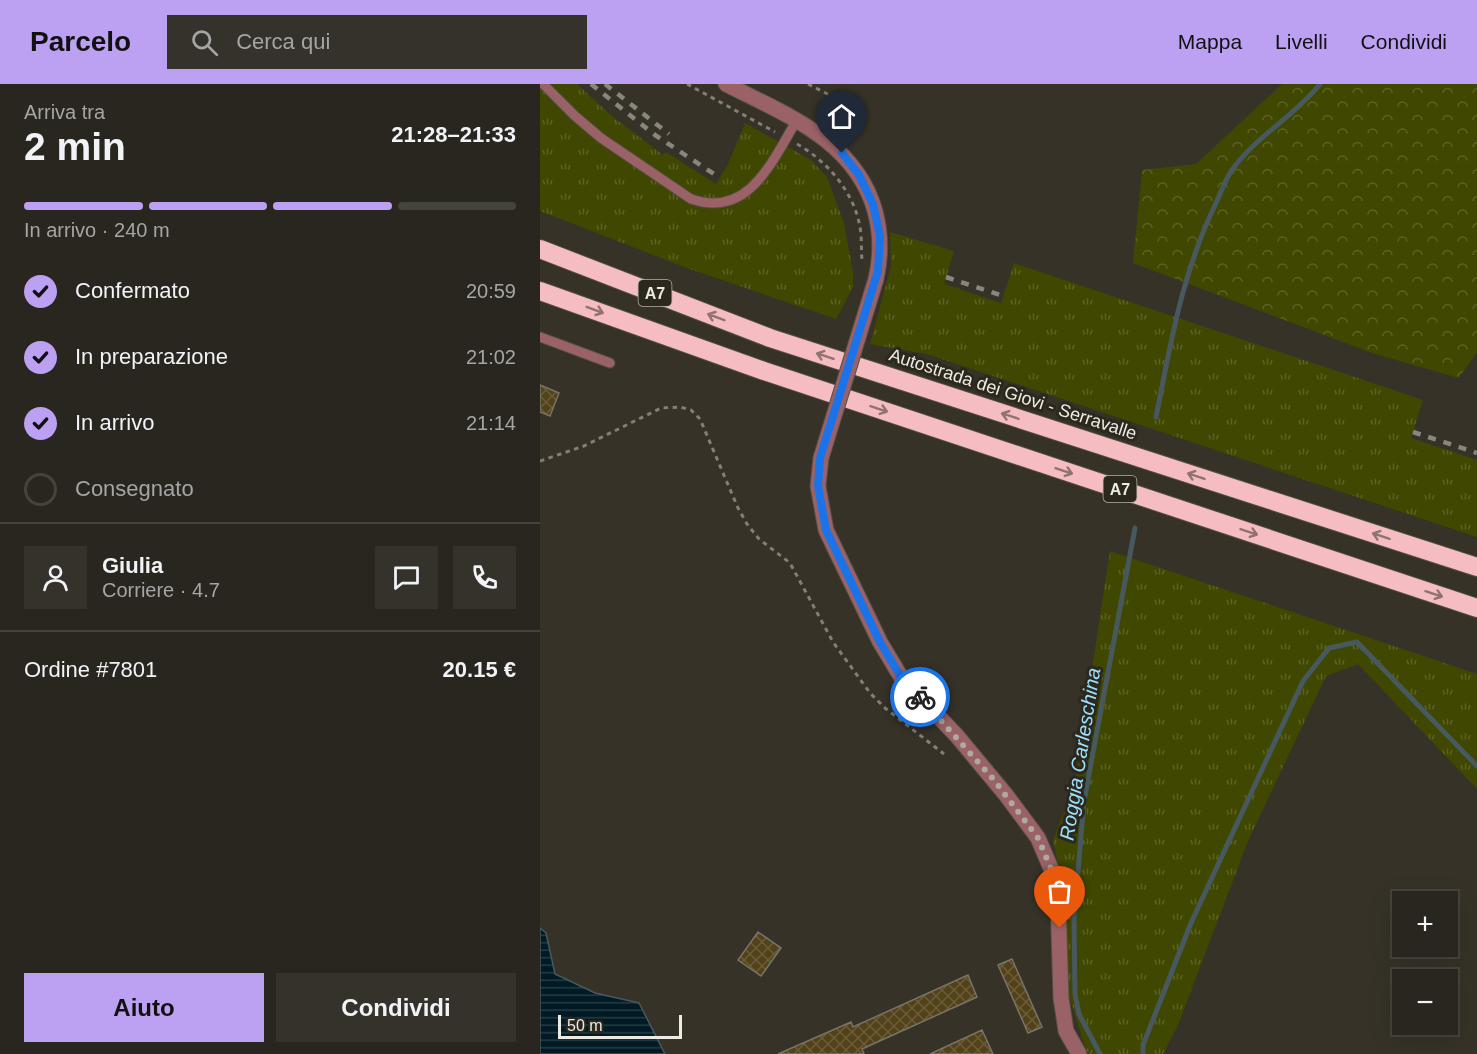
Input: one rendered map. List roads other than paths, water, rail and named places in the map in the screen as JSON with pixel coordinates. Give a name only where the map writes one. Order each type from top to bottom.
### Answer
[{"type":"highway","name":"Autostrada dei Giovi - Serravalle","points":[[540,249],[770,338],[1477,567]]},
{"type":"highway","name":"A7","points":[[540,291],[764,371],[1477,608]]},
{"type":"street","points":[[726,84],[797,120],[830,142],[859,175],[873,204],[880,236],[876,279],[820,458],[818,486],[826,530],[880,642],[901,677],[964,745],[1038,838],[1052,871],[1058,900],[1062,998],[1066,1031],[1079,1054]]},
{"type":"lane","points":[[543,84],[601,138],[691,199],[701,203],[725,203],[736,199],[749,189],[767,169],[797,120]]},
{"type":"lane","points":[[540,336],[610,363]]},
{"type":"water","points":[[540,928],[546,933],[555,974],[595,993],[639,1003],[665,1054],[540,1054]]},
{"type":"waterway","name":"Roggia Carleschina","points":[[1156,417],[1186,282],[1204,229],[1225,182],[1252,147],[1299,106],[1320,84]]},
{"type":"waterway","name":"Roggia Carleschina","points":[[1100,1054],[1079,1014],[1075,994],[1074,918],[1084,801],[1135,528]]},
{"type":"waterway","points":[[1143,1054],[1143,1045],[1191,923],[1303,681],[1329,648],[1357,642],[1477,766]]},
{"type":"railway","points":[[591,84],[655,135],[720,178]]},
{"type":"railway","points":[[605,84],[669,134]]},
{"type":"railway","points":[[946,277],[1003,296]]},
{"type":"railway","points":[[1413,432],[1477,453]]}]
